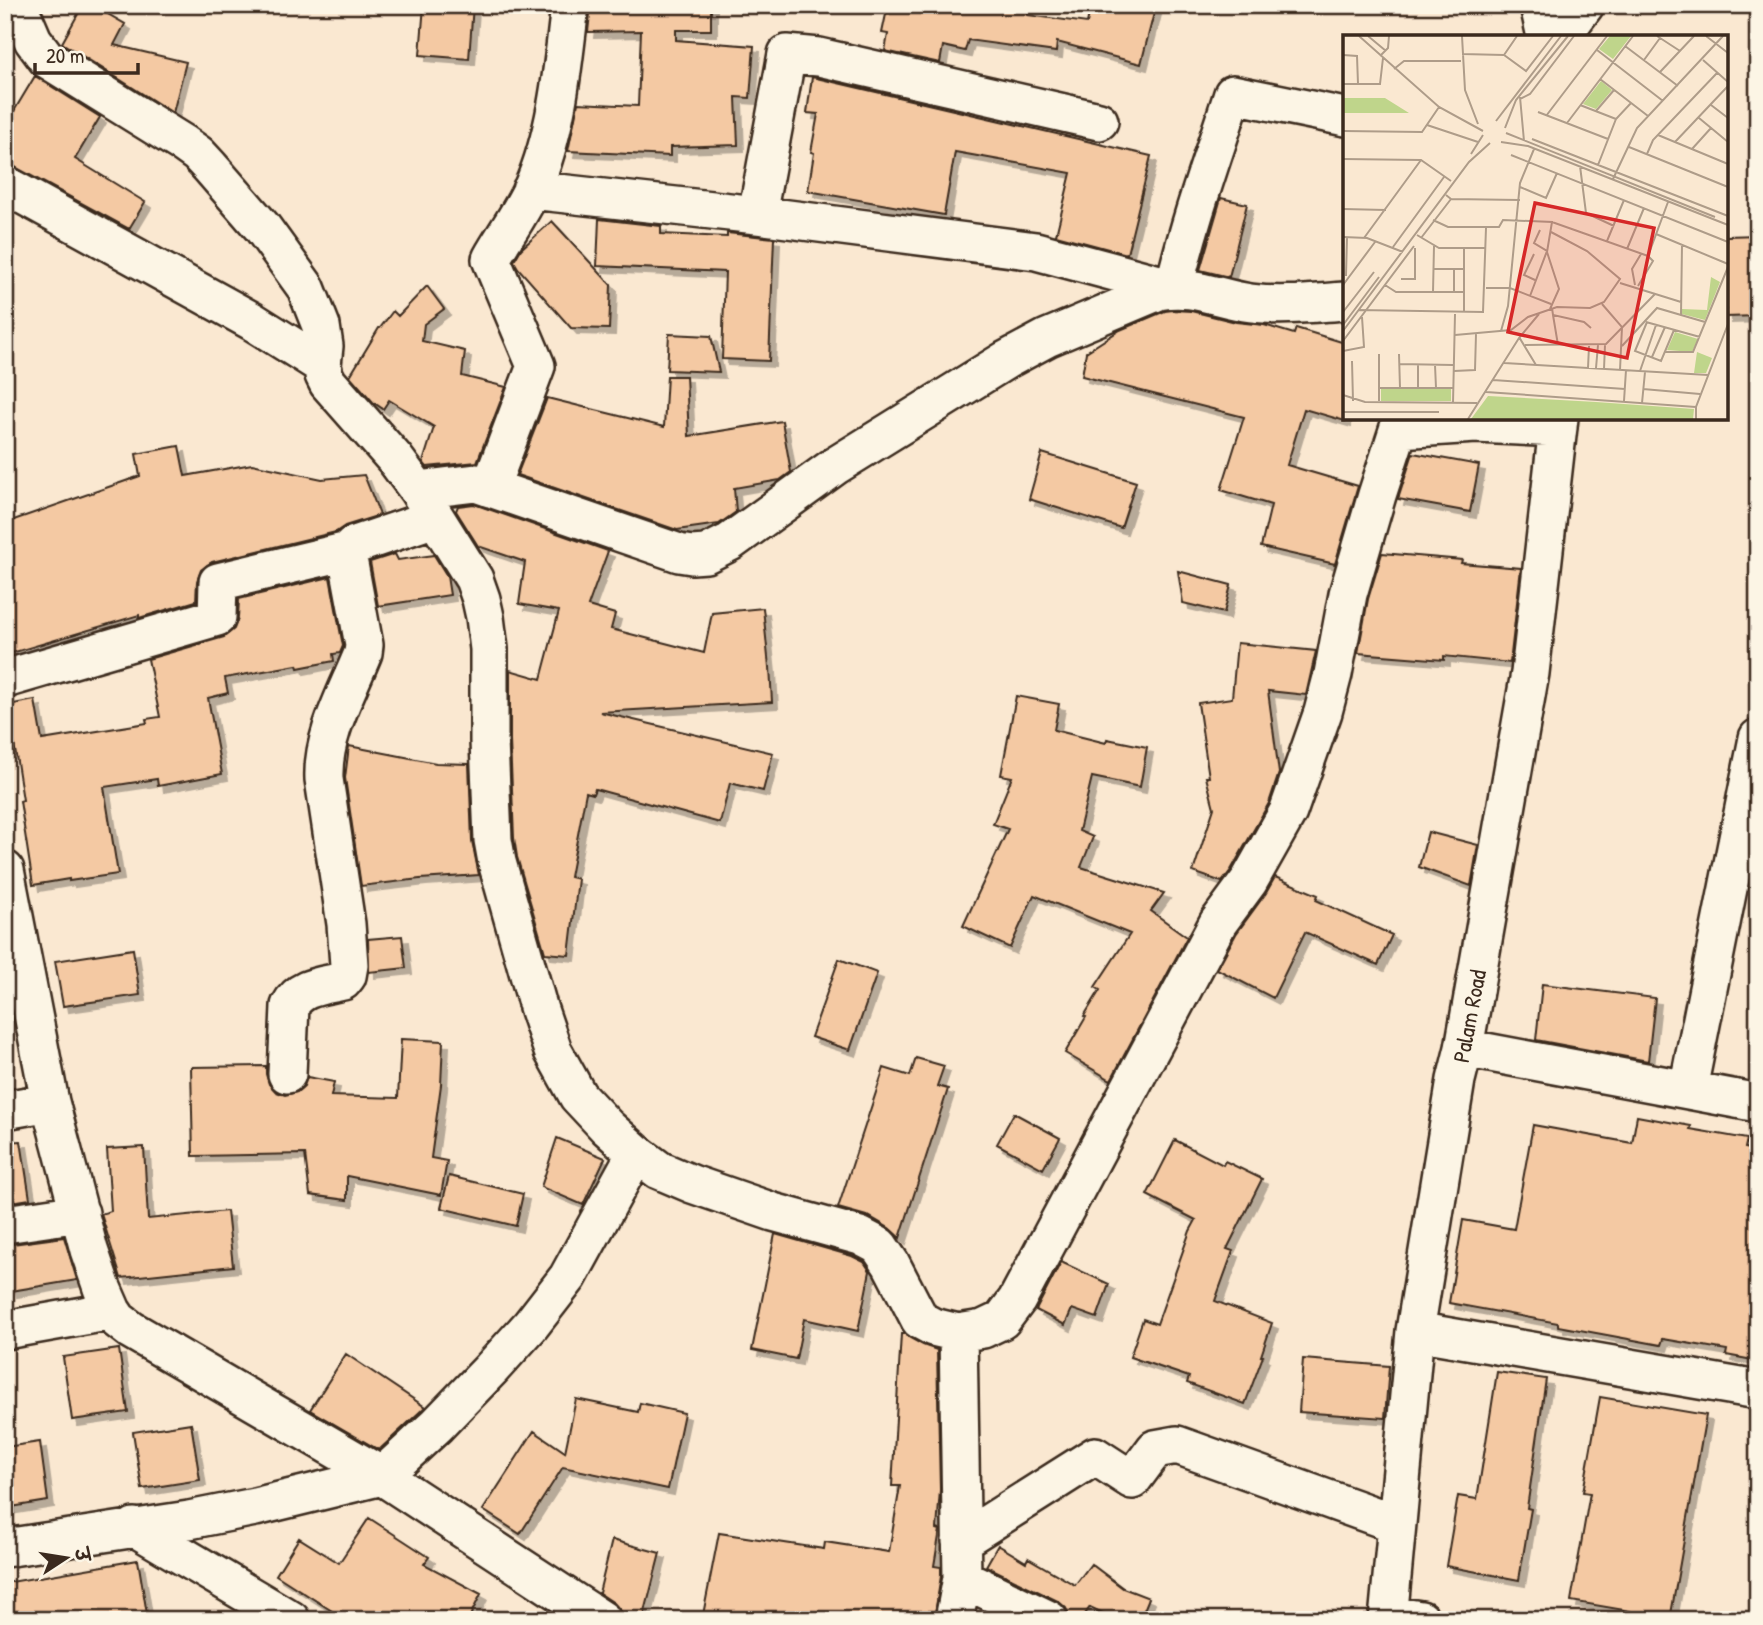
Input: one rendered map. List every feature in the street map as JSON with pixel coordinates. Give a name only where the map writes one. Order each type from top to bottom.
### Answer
[{"type":"street","points":[[18,5],[33,40],[47,59],[198,154],[262,228],[306,288],[321,326],[324,346],[322,365],[328,383],[395,459],[474,579],[485,617],[489,649],[489,741],[493,840],[497,862],[553,1051],[578,1096],[607,1127],[659,1170],[773,1212],[860,1236],[879,1246],[920,1320],[933,1327],[958,1333],[983,1329],[1002,1320],[1017,1300],[1218,923],[1250,881],[1288,812],[1323,712],[1348,594],[1400,424],[1559,423]]},
{"type":"street","points":[[490,488],[536,366],[491,259],[531,190],[549,143],[570,5]]},
{"type":"street","points":[[1539,5],[1546,35]]},
{"type":"street","points":[[1562,35],[1585,5]]},
{"type":"street","points":[[757,215],[787,54],[819,57],[1099,121]]},
{"type":"street","points":[[1174,288],[1181,257],[1233,94],[1343,117]]},
{"type":"street","points":[[5,185],[252,321],[322,365]]},
{"type":"street","points":[[531,190],[757,215],[1036,251],[1174,288],[1248,302],[1266,304],[1343,301]]},
{"type":"street","points":[[5,679],[217,617],[218,582],[348,551],[352,546],[426,504],[476,483],[679,553],[706,554],[730,542],[835,466],[1006,360],[1047,338],[1159,291],[1174,288]]},
{"type":"street","name":"Palam Road","points":[[1399,1618],[1397,1524],[1415,1331],[1456,1080],[1464,1048],[1530,673],[1559,423]]},
{"type":"street","points":[[287,1074],[290,1006],[295,997],[302,991],[343,981],[349,965],[346,924],[323,766],[338,710],[365,645],[348,551]]},
{"type":"street","points":[[1688,1089],[1758,737]]},
{"type":"street","points":[[5,870],[50,1102],[102,1288],[118,1320],[382,1476],[602,1620]]},
{"type":"street","points":[[1464,1048],[1758,1102]]},
{"type":"street","points":[[5,1110],[50,1102]]},
{"type":"street","points":[[5,1548],[189,1520],[382,1476],[491,1370],[568,1278],[636,1153]]},
{"type":"street","points":[[5,1224],[80,1213]]},
{"type":"street","points":[[5,1330],[112,1311]]},
{"type":"street","points":[[1415,1331],[1758,1390]]},
{"type":"street","points":[[954,1620],[962,1578],[958,1333]]},
{"type":"street","points":[[961,1541],[1095,1456],[1132,1480],[1155,1449],[1177,1445],[1397,1524]]},
{"type":"street","points":[[134,1527],[291,1620]]},
{"type":"street","points":[[962,1578],[1049,1620]]},
{"type":"building","points":[[83,5],[92,5],[125,24],[114,45],[186,62],[173,113],[62,43]]},
{"type":"building","points":[[424,5],[473,5],[469,59],[420,55]]},
{"type":"building","points":[[591,5],[711,5],[711,30],[676,30],[676,40],[754,46],[750,98],[736,97],[738,145],[670,147],[670,156],[568,151],[578,103],[638,106],[641,31],[588,32]]},
{"type":"building","points":[[888,5],[1029,5],[1027,15],[1087,23],[1091,5],[1156,5],[1141,64],[1057,42],[1056,52],[968,40],[965,51],[943,46],[940,63],[885,51],[888,34],[882,33]]},
{"type":"building","points":[[35,76],[100,117],[75,159],[145,202],[129,229],[5,164],[5,126]]},
{"type":"building","points":[[812,77],[1151,156],[1127,254],[1056,235],[1071,173],[955,152],[944,215],[808,191],[818,114],[807,113]]},
{"type":"building","points":[[1221,198],[1247,204],[1229,277],[1200,270]]},
{"type":"building","points":[[599,219],[661,226],[661,234],[727,237],[727,233],[774,238],[769,361],[722,359],[725,272],[597,266]]},
{"type":"building","points":[[552,221],[611,285],[609,329],[571,328],[514,261],[521,249]]},
{"type":"building","points":[[1758,235],[1758,316],[1728,317],[1728,236]]},
{"type":"building","points":[[427,286],[444,309],[424,324],[422,341],[465,351],[462,376],[506,387],[477,462],[427,467],[423,462],[434,427],[389,400],[383,409],[373,402],[350,376],[379,328],[393,311],[398,316]]},
{"type":"building","points":[[1165,311],[1191,311],[1236,322],[1264,325],[1294,334],[1296,328],[1343,342],[1345,421],[1304,409],[1287,465],[1358,486],[1335,564],[1261,547],[1271,505],[1221,490],[1244,417],[1082,376],[1086,352],[1120,330]]},
{"type":"building","points":[[669,334],[711,336],[719,372],[667,370]]},
{"type":"building","points":[[667,376],[686,376],[689,436],[782,421],[791,472],[780,480],[734,488],[736,512],[719,524],[677,530],[517,475],[547,398],[664,427]]},
{"type":"building","points":[[179,446],[185,476],[252,464],[322,479],[364,475],[380,515],[345,526],[336,532],[212,562],[201,570],[197,581],[196,601],[5,655],[5,523],[140,476],[136,454]]},
{"type":"building","points":[[1042,453],[1136,482],[1121,528],[1029,499]]},
{"type":"building","points":[[1413,453],[1479,465],[1470,512],[1398,499]]},
{"type":"building","points":[[474,504],[608,551],[588,606],[615,614],[611,629],[704,653],[712,613],[763,608],[772,702],[600,712],[773,753],[763,791],[730,783],[720,823],[595,789],[593,794],[586,792],[570,877],[578,879],[569,955],[545,953],[517,857],[510,741],[510,670],[541,679],[559,611],[519,604],[525,562],[478,546],[456,511],[458,506]]},
{"type":"building","points":[[1382,553],[1521,568],[1510,663],[1444,656],[1444,660],[1358,653],[1368,599]]},
{"type":"building","points":[[395,554],[398,560],[434,555],[447,576],[450,595],[378,606],[370,562]]},
{"type":"building","points":[[1178,571],[1231,585],[1224,613],[1183,603]]},
{"type":"building","points":[[330,577],[343,646],[340,653],[333,654],[334,661],[225,678],[228,693],[208,698],[222,774],[158,786],[157,779],[104,787],[118,874],[33,885],[8,705],[35,700],[42,740],[147,723],[146,719],[160,717],[148,659],[224,637],[234,629],[238,618],[239,599]]},
{"type":"building","points":[[1237,643],[1316,651],[1306,695],[1268,691],[1279,773],[1269,803],[1222,882],[1193,872],[1214,808],[1206,777],[1209,777],[1198,703],[1232,698]]},
{"type":"building","points":[[1016,696],[1059,704],[1054,730],[1106,743],[1107,739],[1147,747],[1140,787],[1092,777],[1079,831],[1093,837],[1081,867],[1164,893],[1151,911],[1187,937],[1111,1080],[1065,1053],[1100,990],[1095,987],[1130,934],[1034,895],[1010,948],[963,926],[1008,829],[993,824],[1012,777],[1001,775]]},
{"type":"building","points":[[349,746],[436,763],[469,764],[472,841],[479,875],[361,886],[345,778]]},
{"type":"building","points":[[1428,832],[1478,845],[1471,886],[1419,867]]},
{"type":"building","points":[[1275,877],[1318,895],[1316,900],[1392,935],[1378,965],[1305,932],[1273,998],[1217,969],[1236,934]]},
{"type":"building","points":[[402,936],[406,968],[369,972],[368,939]]},
{"type":"building","points":[[133,949],[140,995],[63,1006],[55,961]]},
{"type":"building","points":[[839,959],[877,973],[850,1050],[811,1037]]},
{"type":"building","points":[[1542,984],[1655,998],[1648,1061],[1536,1040]]},
{"type":"building","points":[[401,1039],[443,1041],[441,1085],[431,1158],[447,1161],[441,1195],[347,1176],[347,1200],[310,1195],[305,1154],[193,1156],[191,1067],[266,1066],[269,1084],[276,1092],[285,1095],[297,1092],[304,1086],[307,1077],[334,1082],[331,1096],[398,1098]]},
{"type":"building","points":[[916,1058],[944,1066],[937,1086],[948,1089],[900,1238],[870,1217],[838,1208],[884,1068],[910,1076]]},
{"type":"building","points":[[1014,1113],[1060,1138],[1043,1169],[997,1144]]},
{"type":"building","points":[[1637,1116],[1747,1139],[1745,1148],[1758,1151],[1758,1361],[1726,1355],[1727,1350],[1663,1339],[1661,1345],[1449,1303],[1463,1220],[1514,1229],[1533,1125],[1632,1143]]},
{"type":"building","points":[[557,1138],[605,1158],[583,1205],[541,1187]]},
{"type":"building","points":[[1175,1140],[1223,1165],[1225,1161],[1262,1179],[1227,1249],[1233,1251],[1215,1301],[1272,1323],[1245,1404],[1187,1383],[1189,1377],[1130,1357],[1143,1319],[1157,1324],[1196,1220],[1147,1195]]},
{"type":"building","points":[[21,1141],[30,1199],[5,1203],[5,1142]]},
{"type":"building","points":[[144,1147],[148,1219],[227,1211],[233,1266],[121,1278],[101,1214],[111,1211],[107,1149]]},
{"type":"building","points":[[449,1176],[523,1194],[516,1226],[441,1208]]},
{"type":"building","points":[[775,1234],[852,1256],[864,1262],[870,1271],[858,1331],[804,1319],[796,1359],[752,1350]]},
{"type":"building","points":[[64,1237],[77,1280],[11,1291],[5,1245]]},
{"type":"building","points":[[1061,1262],[1109,1284],[1097,1318],[1072,1309],[1065,1325],[1036,1310]]},
{"type":"building","points":[[901,1334],[937,1350],[940,1490],[937,1529],[940,1530],[934,1566],[941,1567],[941,1576],[934,1620],[702,1620],[719,1533],[824,1549],[825,1542],[889,1552],[900,1486],[892,1486]]},
{"type":"building","points":[[119,1349],[128,1412],[72,1420],[63,1357]]},
{"type":"building","points":[[346,1354],[425,1407],[379,1450],[310,1410]]},
{"type":"building","points":[[1303,1359],[1389,1366],[1385,1418],[1299,1412]]},
{"type":"building","points":[[1497,1372],[1546,1379],[1527,1508],[1531,1509],[1519,1580],[1446,1566],[1458,1496],[1477,1499]]},
{"type":"building","points":[[1600,1397],[1706,1415],[1670,1620],[1628,1620],[1630,1611],[1571,1601],[1590,1493],[1583,1492]]},
{"type":"building","points":[[576,1399],[638,1412],[640,1403],[684,1413],[668,1489],[563,1467],[520,1534],[483,1510],[534,1431],[565,1452]]},
{"type":"building","points":[[191,1423],[200,1480],[142,1489],[133,1432]]},
{"type":"building","points":[[40,1442],[48,1501],[5,1508],[5,1447]]},
{"type":"building","points":[[369,1518],[429,1557],[424,1564],[481,1594],[468,1620],[346,1620],[276,1575],[299,1538],[339,1563]]},
{"type":"building","points":[[612,1540],[660,1553],[643,1620],[622,1617],[614,1603],[599,1593]]},
{"type":"building","points":[[998,1545],[1026,1562],[1028,1558],[1075,1585],[1091,1564],[1123,1588],[1149,1598],[1140,1620],[1118,1620],[1090,1607],[1081,1620],[1073,1620],[1058,1601],[986,1566]]},
{"type":"building","points":[[138,1560],[148,1620],[5,1620],[5,1583]]}]
